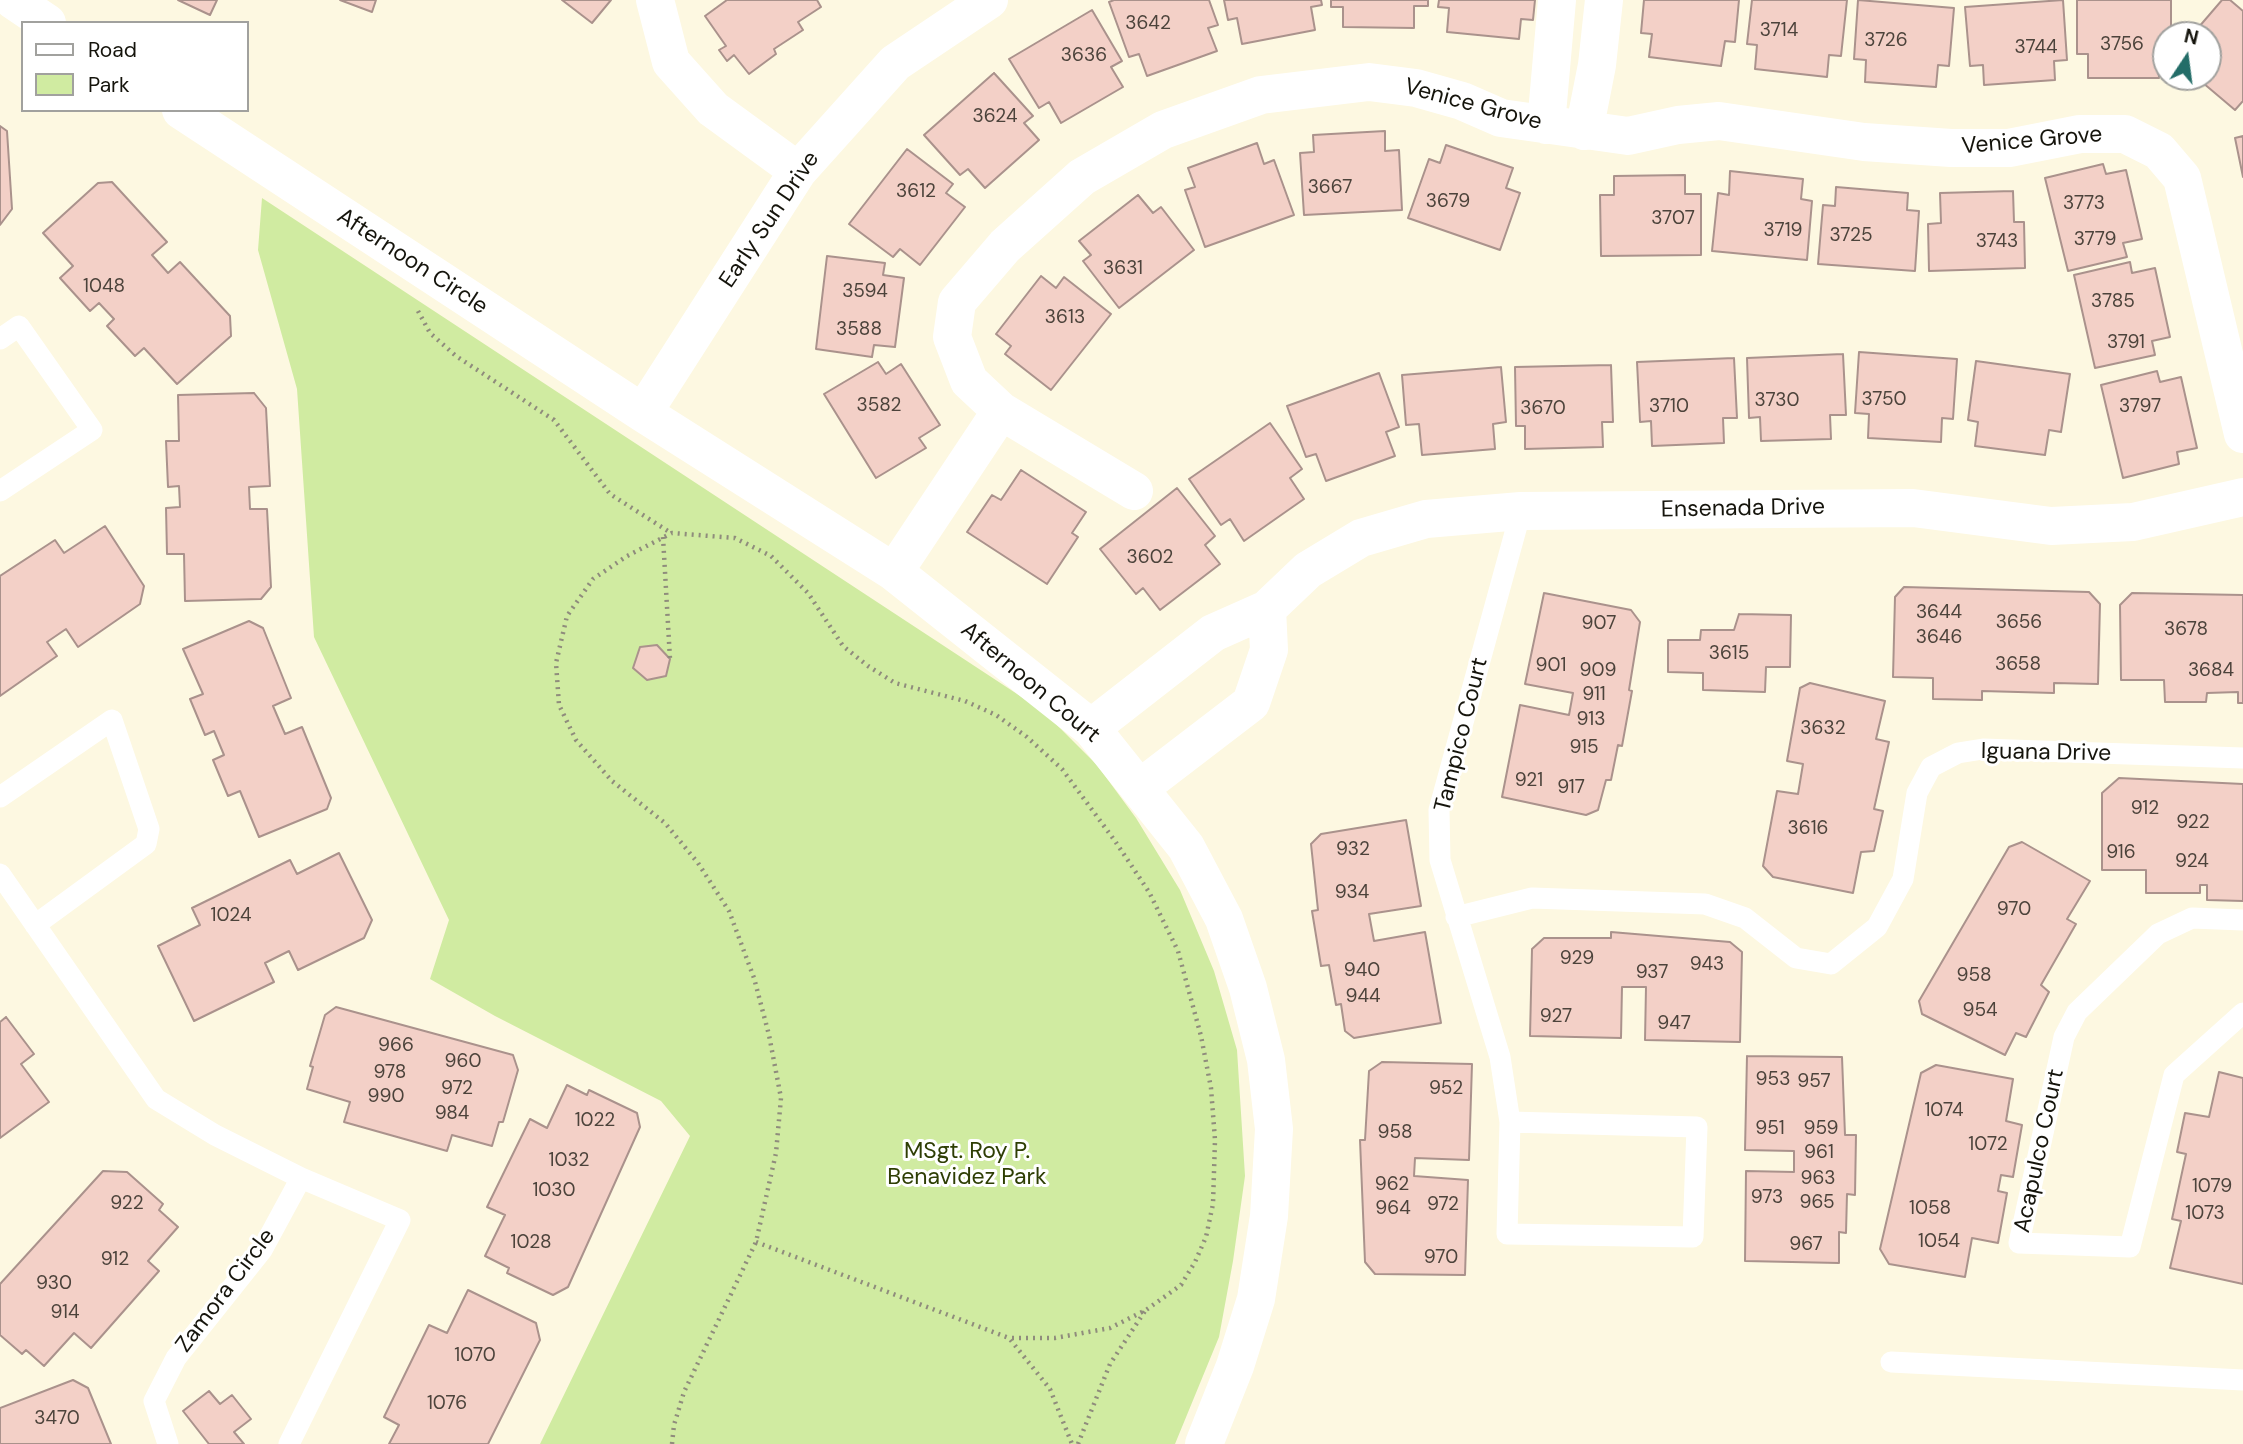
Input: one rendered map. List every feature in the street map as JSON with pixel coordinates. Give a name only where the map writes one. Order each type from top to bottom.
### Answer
[{"type":"street","points":[[13,0],[44,21]]},
{"type":"street","points":[[655,0],[671,62],[713,110],[799,171]]},
{"type":"street","name":"Early Sun Drive","points":[[643,413],[799,171],[939,12],[989,0]]},
{"type":"street","points":[[1546,125],[1557,0]]},
{"type":"street","points":[[1584,131],[1597,65],[1604,0]]},
{"type":"street","name":"Venice Grove","points":[[1133,491],[1001,411],[969,381],[952,337],[957,302],[1005,246],[1082,177],[1163,130],[1261,95],[1369,82],[1416,88],[1462,101],[1501,118],[1629,136],[1678,125],[1719,121],[1864,142],[1951,148],[2009,148],[2080,134],[2125,134],[2159,151],[2182,178],[2243,434]]},
{"type":"street","name":"Afternoon Circle","points":[[184,112],[643,413]]},
{"type":"street","points":[[894,572],[1001,411]]},
{"type":"street","name":"Afternoon Court","points":[[643,413],[894,572],[1091,728],[1186,847],[1224,919],[1248,989],[1266,1060],[1274,1129],[1269,1216],[1256,1299],[1235,1366],[1204,1444]]},
{"type":"street","name":"Ensenada Drive","points":[[1091,728],[1213,633],[1267,609],[1308,570],[1361,538],[1426,519],[1521,511],[1913,508],[2051,526],[2133,522],[2243,497]]},
{"type":"street","points":[[1140,788],[1251,703],[1269,650],[1267,609]]},
{"type":"lane","points":[[0,339],[19,327],[92,430],[0,491]]},
{"type":"lane","name":"Tampico Court","points":[[1510,1122],[1697,1127],[1693,1237],[1507,1234],[1510,1122],[1500,1057],[1440,860],[1439,810],[1521,511]]},
{"type":"lane","points":[[0,797],[112,720],[149,828],[146,844],[35,925]]},
{"type":"lane","name":"Iguana Drive","points":[[1457,917],[1532,898],[1705,904],[1745,918],[1796,958],[1831,964],[1877,927],[1903,879],[1917,793],[1931,766],[1958,753],[1983,749],[2243,758]]},
{"type":"lane","points":[[0,874],[156,1099],[215,1135],[301,1178],[400,1220],[289,1444]]},
{"type":"lane","name":"Acapulco Court","points":[[2243,920],[2192,918],[2158,934],[2077,1012],[2064,1037],[2019,1243],[2130,1247],[2174,1075],[2243,1013]]},
{"type":"lane","name":"Zamora Circle","points":[[168,1444],[154,1401],[176,1358],[262,1250],[301,1178]]},
{"type":"lane","points":[[1891,1362],[2243,1380]]},
{"type":"path","points":[[414,304],[430,333],[456,356],[554,420],[610,494],[672,533],[734,538],[771,556],[808,593],[844,646],[867,666],[895,683],[965,701],[996,715],[1027,737],[1062,769],[1149,892],[1178,951],[1201,1036],[1211,1088],[1215,1140],[1213,1204],[1206,1237],[1181,1284],[1146,1310],[1110,1328],[1055,1338],[1009,1338],[756,1242]]},
{"type":"path","points":[[672,533],[593,579],[567,616],[556,663],[559,705],[576,740],[612,781],[665,823],[698,863],[729,912],[750,967],[769,1035],[781,1098],[776,1153],[756,1242],[746,1268],[684,1392],[674,1425],[672,1444]]},
{"type":"path","points":[[663,537],[670,659]]},
{"type":"path","points":[[1078,1444],[1110,1364],[1146,1310]]},
{"type":"path","points":[[1009,1338],[1050,1389],[1072,1444]]},
{"type":"green space","name":"MSgt. Roy P. Benavidez Park","points":[[262,198],[1043,711],[1097,765],[1136,818],[1180,890],[1214,971],[1237,1050],[1245,1176],[1219,1337],[1175,1444],[540,1444],[690,1136],[661,1101],[495,1016],[430,979],[449,920],[314,637],[297,389],[258,250]]},
{"type":"building","points":[[178,0],[217,0],[210,15]]},
{"type":"building","points":[[340,0],[376,0],[372,12]]},
{"type":"building","points":[[562,0],[611,0],[592,23]]},
{"type":"building","points":[[727,0],[817,0],[821,7],[798,22],[803,30],[774,49],[776,54],[749,74],[734,55],[727,61],[719,50],[726,46],[705,16]]},
{"type":"building","points":[[1209,0],[1218,25],[1208,28],[1217,51],[1147,76],[1139,54],[1129,57],[1109,2]]},
{"type":"building","points":[[1224,0],[1321,0],[1322,5],[1311,7],[1315,30],[1242,44],[1237,18],[1228,20]]},
{"type":"building","points":[[1331,0],[1428,0],[1428,6],[1414,6],[1414,28],[1343,27],[1343,7],[1331,7]]},
{"type":"building","points":[[1439,0],[1535,0],[1533,20],[1521,19],[1519,39],[1447,32],[1449,8],[1438,7]]},
{"type":"building","points":[[1644,0],[1739,0],[1735,42],[1725,41],[1721,66],[1649,57],[1652,34],[1641,33]]},
{"type":"building","points":[[1752,0],[1847,0],[1841,56],[1829,55],[1827,77],[1755,69],[1757,45],[1747,44]]},
{"type":"building","points":[[1858,0],[1954,8],[1949,66],[1938,65],[1936,87],[1865,82],[1866,60],[1854,59]]},
{"type":"building","points":[[2063,0],[2067,60],[2054,61],[2055,80],[1984,85],[1983,65],[1970,66],[1965,7]]},
{"type":"building","points":[[2077,0],[2171,0],[2171,21],[2152,21],[2152,78],[2088,78],[2088,54],[2077,54]]},
{"type":"building","points":[[2222,0],[2230,0],[2243,11],[2243,101],[2235,110],[2213,91],[2222,91],[2222,21],[2204,21]]},
{"type":"building","points":[[1092,10],[1122,61],[1111,67],[1123,87],[1061,123],[1049,102],[1039,108],[1009,59]]},
{"type":"building","points":[[994,73],[1033,116],[1024,123],[1039,140],[985,188],[968,169],[960,175],[924,135]]},
{"type":"building","points":[[0,126],[7,131],[12,209],[0,225]]},
{"type":"building","points":[[1385,131],[1385,151],[1399,150],[1402,210],[1304,215],[1300,153],[1314,152],[1313,135]]},
{"type":"building","points":[[2243,136],[2243,177],[2235,138]]},
{"type":"building","points":[[1257,143],[1264,164],[1274,160],[1294,215],[1205,247],[1185,190],[1195,187],[1188,168]]},
{"type":"building","points":[[1446,145],[1513,168],[1506,188],[1520,193],[1500,250],[1408,218],[1429,159],[1440,163]]},
{"type":"building","points":[[907,149],[953,184],[946,193],[965,207],[920,265],[900,249],[893,257],[849,224]]},
{"type":"building","points":[[2103,164],[2106,174],[2126,170],[2142,239],[2123,243],[2127,257],[2068,271],[2045,178]]},
{"type":"building","points":[[1730,171],[1803,179],[1801,199],[1812,201],[1807,260],[1712,251],[1718,193],[1729,195]]},
{"type":"building","points":[[1685,175],[1685,194],[1701,194],[1701,255],[1601,256],[1600,195],[1614,195],[1614,176]]},
{"type":"building","points":[[112,182],[167,242],[152,255],[168,273],[180,262],[230,316],[231,336],[177,384],[144,348],[135,356],[107,326],[114,319],[99,303],[90,311],[60,278],[73,266],[43,233],[98,183]]},
{"type":"building","points":[[1836,187],[1908,193],[1907,210],[1919,211],[1915,271],[1818,264],[1823,205],[1835,206]]},
{"type":"building","points":[[2013,191],[2014,222],[2024,222],[2025,268],[1929,271],[1928,224],[1941,223],[1940,193]]},
{"type":"building","points":[[1138,195],[1153,213],[1161,207],[1194,250],[1119,308],[1083,261],[1091,255],[1079,241]]},
{"type":"building","points":[[827,256],[885,263],[883,275],[904,278],[895,347],[874,345],[872,357],[816,349]]},
{"type":"building","points":[[2130,262],[2132,273],[2155,268],[2170,337],[2152,341],[2155,355],[2095,368],[2074,275]]},
{"type":"building","points":[[1041,276],[1056,288],[1064,277],[1111,314],[1051,390],[1005,354],[1011,346],[996,334]]},
{"type":"building","points":[[1859,352],[1957,359],[1953,419],[1942,418],[1941,442],[1868,438],[1869,414],[1855,413]]},
{"type":"building","points":[[1843,354],[1846,415],[1830,415],[1831,439],[1761,441],[1760,417],[1749,418],[1747,358]]},
{"type":"building","points":[[1734,358],[1737,418],[1723,418],[1724,443],[1652,446],[1651,421],[1640,422],[1637,362]]},
{"type":"building","points":[[1976,361],[2070,374],[2061,432],[2049,430],[2045,455],[1975,446],[1978,422],[1968,420]]},
{"type":"building","points":[[878,362],[886,374],[901,364],[940,425],[919,438],[926,448],[876,478],[824,394]]},
{"type":"building","points":[[1611,365],[1613,422],[1602,422],[1603,447],[1525,449],[1525,426],[1516,426],[1515,367]]},
{"type":"building","points":[[1501,367],[1506,422],[1493,424],[1495,449],[1422,455],[1419,424],[1406,425],[1402,375]]},
{"type":"building","points":[[2157,371],[2160,382],[2181,377],[2197,448],[2177,452],[2179,464],[2123,478],[2101,385]]},
{"type":"building","points":[[1379,373],[1399,427],[1386,432],[1395,456],[1326,481],[1316,454],[1306,457],[1287,406]]},
{"type":"building","points":[[254,393],[266,408],[270,486],[249,487],[250,509],[267,509],[271,587],[261,599],[185,601],[184,554],[167,554],[166,508],[180,507],[179,486],[168,487],[166,441],[179,441],[178,395]]},
{"type":"building","points":[[1270,423],[1302,469],[1290,478],[1304,499],[1244,541],[1230,519],[1221,525],[1189,479]]},
{"type":"building","points":[[1021,470],[1086,512],[1072,533],[1078,537],[1047,584],[967,532],[992,495],[1001,500]]},
{"type":"building","points":[[1177,488],[1215,536],[1205,545],[1220,564],[1160,610],[1143,588],[1136,594],[1100,549]]},
{"type":"building","points":[[105,526],[144,586],[140,604],[78,647],[66,629],[47,642],[57,656],[0,696],[0,576],[55,540],[64,553]]},
{"type":"building","points":[[1904,587],[2089,592],[2100,604],[2098,684],[2054,683],[2054,693],[1982,691],[1982,700],[1933,699],[1933,678],[1893,677],[1895,597]]},
{"type":"building","points":[[1544,593],[1631,610],[1640,622],[1622,746],[1618,745],[1611,780],[1606,780],[1598,810],[1586,815],[1502,797],[1520,705],[1569,715],[1573,693],[1525,684]]},
{"type":"building","points":[[2132,593],[2243,595],[2243,703],[2238,703],[2238,692],[2207,693],[2206,702],[2165,702],[2164,680],[2121,680],[2120,605]]},
{"type":"building","points":[[1739,614],[1791,615],[1790,667],[1766,667],[1765,692],[1703,690],[1703,673],[1668,672],[1668,640],[1700,640],[1701,630],[1734,630]]},
{"type":"building","points":[[249,621],[263,628],[291,698],[273,706],[285,734],[302,727],[331,798],[327,809],[259,837],[240,791],[228,796],[213,760],[224,755],[214,731],[205,735],[190,699],[203,694],[183,649]]},
{"type":"building","points":[[657,645],[670,659],[666,676],[647,680],[633,668],[640,647]]},
{"type":"building","points":[[1810,683],[1885,701],[1876,739],[1889,742],[1874,809],[1883,811],[1874,851],[1861,852],[1853,893],[1773,877],[1763,866],[1777,791],[1798,794],[1803,764],[1787,761],[1800,688]]},
{"type":"building","points":[[2119,778],[2243,784],[2243,901],[2207,900],[2207,885],[2200,885],[2200,893],[2146,893],[2146,870],[2102,870],[2102,793]]},
{"type":"building","points":[[1406,820],[1421,906],[1369,914],[1374,941],[1425,932],[1441,1023],[1354,1038],[1345,1031],[1341,1004],[1336,1005],[1329,965],[1321,966],[1312,911],[1318,910],[1311,844],[1321,834]]},
{"type":"building","points":[[2022,842],[2090,881],[2067,919],[2076,924],[2041,985],[2049,992],[2026,1037],[2016,1033],[2005,1055],[1922,1014],[1919,1001],[2009,847]]},
{"type":"building","points":[[339,853],[372,920],[364,938],[298,970],[289,951],[265,963],[274,982],[194,1021],[158,946],[200,925],[192,908],[290,860],[297,874]]},
{"type":"building","points":[[1611,932],[1730,942],[1742,952],[1740,1042],[1645,1040],[1646,987],[1622,987],[1621,1038],[1530,1036],[1532,949],[1544,938],[1611,938]]},
{"type":"building","points":[[336,1007],[513,1055],[518,1070],[503,1122],[499,1122],[492,1146],[452,1135],[447,1151],[344,1122],[350,1102],[307,1089],[313,1067],[310,1066],[325,1015]]},
{"type":"building","points":[[6,1017],[34,1054],[21,1064],[49,1102],[0,1138],[0,1022]]},
{"type":"building","points":[[1747,1056],[1842,1057],[1845,1135],[1856,1135],[1855,1195],[1847,1194],[1846,1233],[1839,1232],[1839,1263],[1745,1261],[1746,1171],[1794,1172],[1794,1151],[1745,1150]]},
{"type":"building","points":[[1382,1062],[1472,1064],[1469,1160],[1415,1158],[1414,1176],[1468,1180],[1465,1275],[1375,1274],[1365,1262],[1360,1140],[1365,1140],[1369,1071]]},
{"type":"building","points":[[1936,1065],[2013,1079],[2006,1121],[2022,1125],[2013,1177],[2001,1175],[1998,1191],[2007,1193],[1998,1243],[1972,1238],[1965,1277],[1889,1264],[1880,1249],[1921,1073]]},
{"type":"building","points":[[2219,1072],[2243,1078],[2243,1284],[2170,1268],[2181,1221],[2172,1219],[2186,1154],[2177,1152],[2185,1113],[2209,1117]]},
{"type":"building","points":[[567,1085],[587,1095],[589,1090],[637,1113],[640,1127],[568,1287],[553,1295],[507,1273],[509,1268],[485,1256],[505,1215],[487,1207],[530,1119],[547,1128]]},
{"type":"building","points":[[103,1171],[127,1172],[163,1204],[159,1210],[178,1227],[148,1261],[159,1271],[91,1348],[74,1333],[44,1366],[26,1350],[22,1354],[0,1335],[0,1284]]},
{"type":"building","points":[[468,1290],[536,1323],[540,1340],[488,1444],[389,1444],[399,1425],[384,1417],[429,1325],[447,1333]]},
{"type":"building","points":[[73,1380],[88,1388],[111,1444],[0,1444],[0,1408]]},
{"type":"building","points":[[209,1391],[220,1404],[232,1395],[251,1419],[234,1432],[244,1444],[209,1444],[183,1411]]}]
